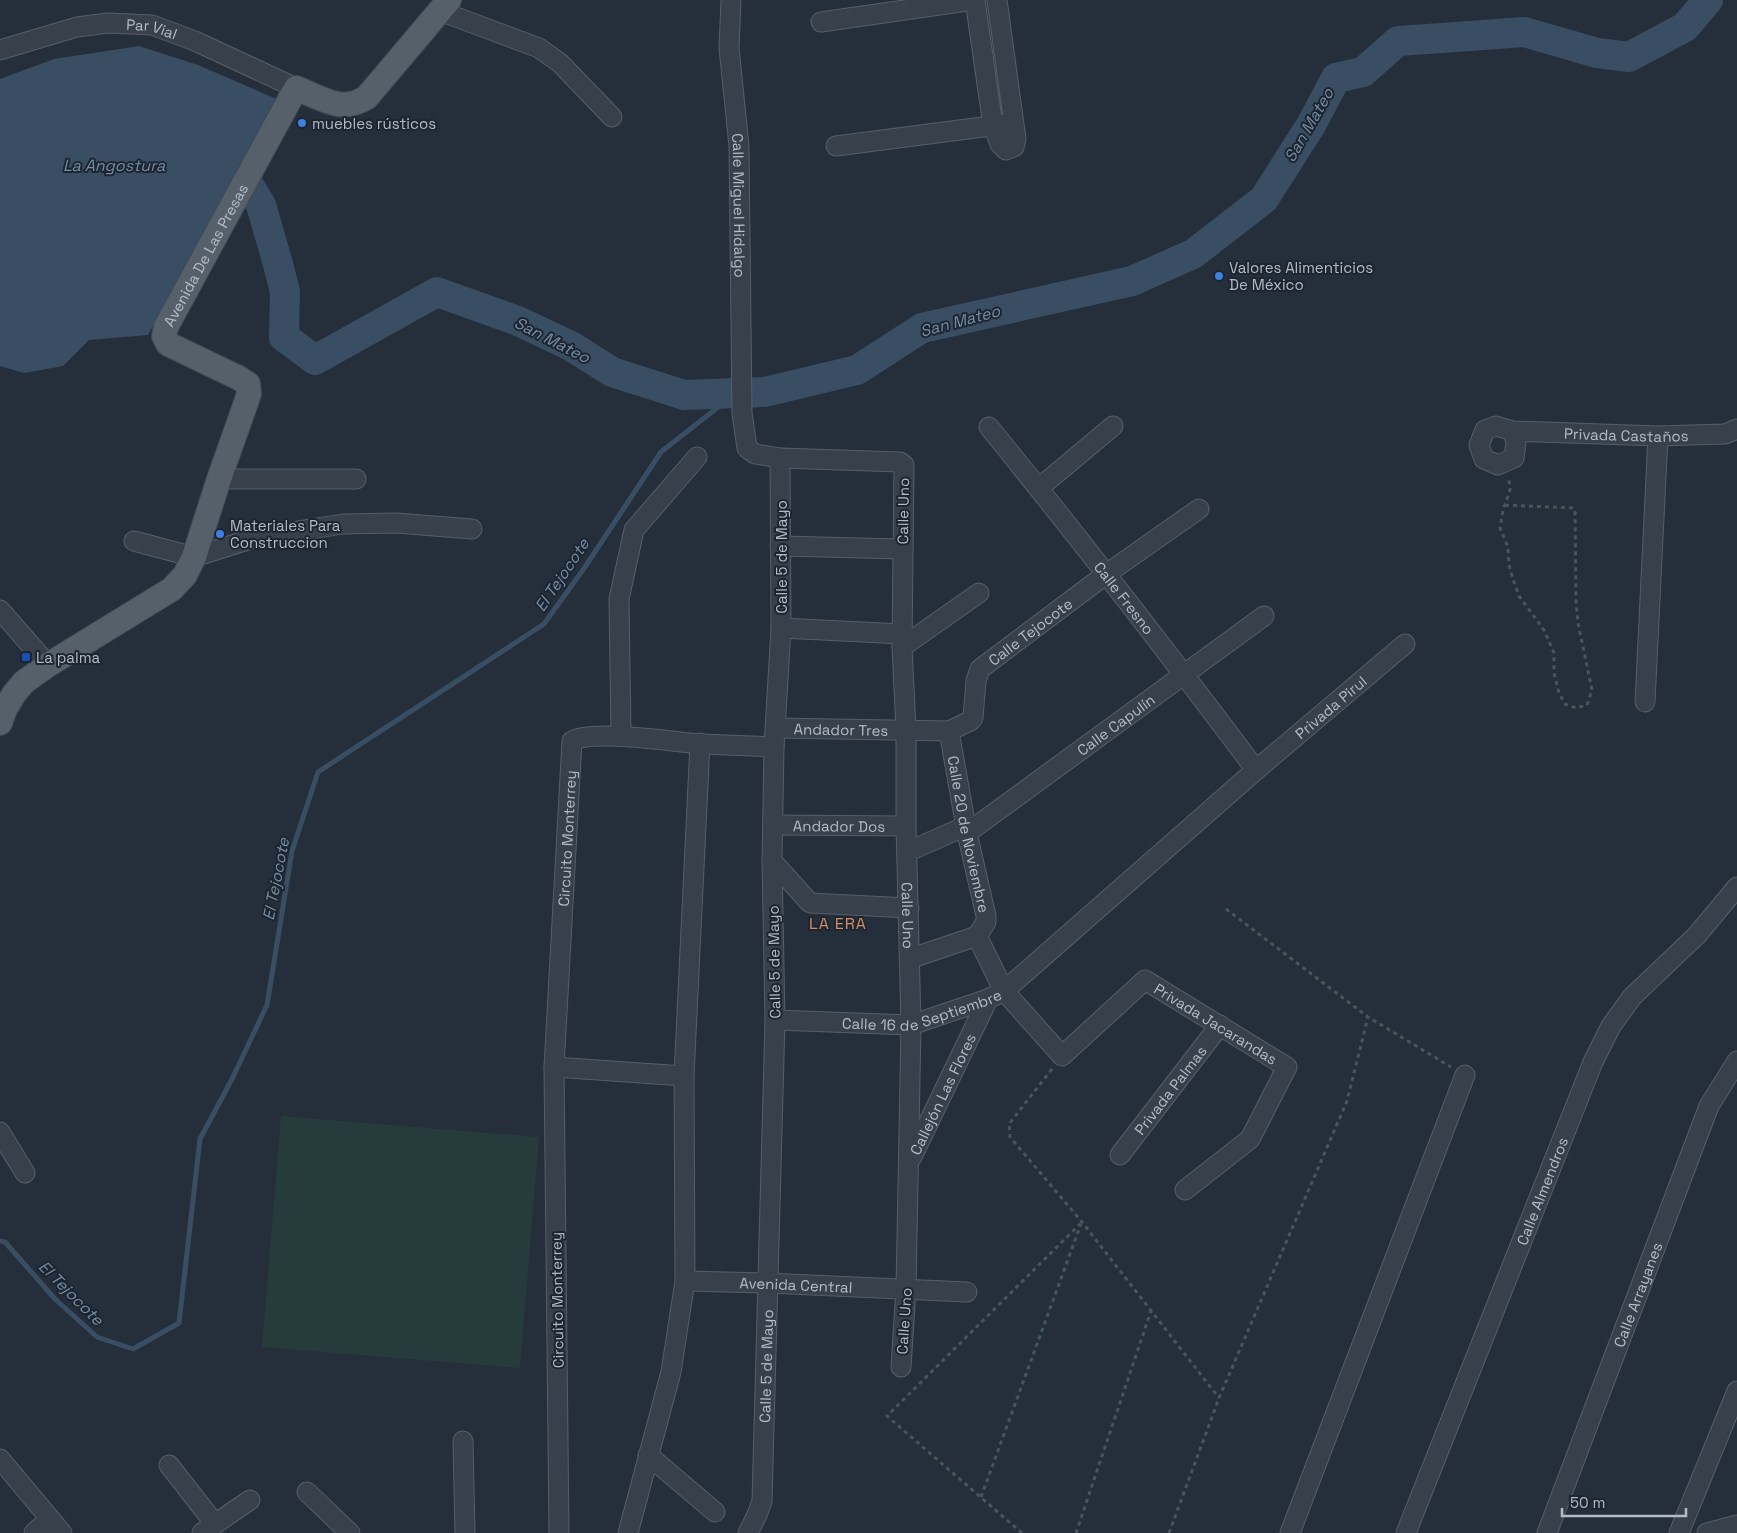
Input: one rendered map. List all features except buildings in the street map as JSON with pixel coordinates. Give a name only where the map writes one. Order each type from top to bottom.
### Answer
[{"type":"main road","points":[[296,88],[340,105],[349,106],[360,102],[367,97],[445,5]]},
{"type":"main road","name":"Avenida De Las Presas","points":[[0,723],[5,708],[24,682],[48,664],[172,589],[185,575],[194,557],[249,394],[248,384],[168,344],[164,336],[166,327],[296,88]]},
{"type":"street","name":"Calle Miguel Hidalgo","points":[[731,0],[728,48],[740,146],[742,413],[747,448],[755,454],[780,458]]},
{"type":"street","points":[[821,22],[974,0],[993,126],[1000,144],[1006,150],[1014,147],[1016,139],[997,0]]},
{"type":"street","points":[[445,5],[539,48],[560,63],[612,117]]},
{"type":"street","name":"Par Vial","points":[[0,50],[77,27],[108,23],[152,25],[195,41],[296,88]]},
{"type":"street","points":[[836,146],[1014,123]]},
{"type":"street","points":[[1039,488],[1113,426]]},
{"type":"street","name":"Privada Castaños","points":[[1507,461],[1498,465],[1484,460],[1479,445],[1485,430],[1496,426],[1513,431],[1658,436],[1725,434],[1737,429]]},
{"type":"street","name":"Calle Fresno","points":[[989,427],[1039,488],[1256,770]]},
{"type":"street","points":[[1507,461],[1514,458],[1516,443],[1513,431]]},
{"type":"street","points":[[1645,702],[1658,436]]},
{"type":"street","points":[[621,736],[619,599],[634,530],[697,457]]},
{"type":"street","name":"Calle Uno","points":[[780,458],[900,462],[904,465],[902,640],[906,730],[906,852],[911,1025],[906,1289],[901,1367]]},
{"type":"street","name":"Calle 5 de Mayo","points":[[748,1533],[762,1501],[775,1020],[772,861],[774,747],[781,628],[780,458]]},
{"type":"street","points":[[219,479],[356,479]]},
{"type":"street","points":[[1105,575],[1198,509]]},
{"type":"street","points":[[134,542],[194,557],[254,538],[343,524],[396,523],[472,529]]},
{"type":"street","points":[[780,546],[902,550]]},
{"type":"street","name":"Calle Tejocote","points":[[906,730],[949,731],[970,722],[973,718],[976,681],[980,670],[1105,575]]},
{"type":"street","points":[[781,628],[902,640],[979,593]]},
{"type":"street","points":[[0,610],[48,664]]},
{"type":"street","name":"Calle Capulín","points":[[906,852],[966,829],[1264,616]]},
{"type":"street","name":"Privada Pirul","points":[[1256,770],[1405,644]]},
{"type":"street","name":"Andador Tres","points":[[776,728],[906,730]]},
{"type":"street","name":"Calle 20 de Noviembre","points":[[949,731],[966,829],[986,916],[986,922],[977,936]]},
{"type":"street","name":"Circuito Monterrey","points":[[559,1533],[554,1067],[572,741],[578,737],[621,736],[700,744],[774,747]]},
{"type":"street","points":[[628,1533],[671,1372],[685,1281],[684,1076],[700,744]]},
{"type":"street","points":[[1062,1056],[996,995],[1256,770]]},
{"type":"street","name":"Andador Dos","points":[[773,825],[906,826]]},
{"type":"street","points":[[772,861],[810,903],[909,908]]},
{"type":"street","name":"Calle Almendros","points":[[1406,1533],[1590,1071],[1611,1026],[1632,997],[1697,935],[1737,887]]},
{"type":"street","points":[[909,959],[977,936]]},
{"type":"street","name":"Calle 16 de Septiembre","points":[[775,1020],[911,1025],[996,995],[977,936]]},
{"type":"street","name":"Privada Jacarandas","points":[[1062,1056],[1145,980],[1287,1067],[1250,1139],[1185,1190]]},
{"type":"street","name":"Callejón Las Flores","points":[[909,1163],[996,995]]},
{"type":"street","name":"Privada Palmas","points":[[1120,1155],[1220,1025]]},
{"type":"street","name":"Calle Arrayanes","points":[[1547,1533],[1708,1106],[1737,1061]]},
{"type":"street","points":[[554,1067],[684,1076]]},
{"type":"street","points":[[1290,1533],[1464,1075]]},
{"type":"street","points":[[0,1132],[25,1173]]},
{"type":"street","name":"Avenida Central","points":[[685,1281],[966,1292]]},
{"type":"street","points":[[1679,1533],[1737,1391]]},
{"type":"street","points":[[463,1442],[465,1533]]},
{"type":"street","points":[[648,1455],[715,1512]]},
{"type":"street","points":[[0,1459],[56,1526],[34,1533]]},
{"type":"street","points":[[169,1465],[208,1528],[250,1500]]},
{"type":"street","points":[[307,1492],[350,1533]]},
{"type":"street","points":[[1707,1533],[1737,1525]]},
{"type":"path","points":[[1505,505],[1545,506],[1572,508],[1575,510],[1578,623],[1592,690],[1587,705],[1576,708],[1565,704],[1559,693],[1554,673],[1554,653],[1544,630],[1519,596],[1509,565],[1508,547],[1500,528],[1505,505],[1510,490],[1507,461]]},
{"type":"path","points":[[1226,909],[1368,1016],[1464,1075]]},
{"type":"path","points":[[1169,1533],[1219,1398],[1347,1101],[1368,1016]]},
{"type":"path","points":[[1062,1056],[1009,1124],[1010,1136],[1082,1222],[1219,1398]]},
{"type":"path","points":[[1022,1533],[887,1416],[1082,1222]]},
{"type":"path","points":[[981,1497],[1082,1222]]},
{"type":"path","points":[[1076,1533],[1151,1311]]},
{"type":"green space","points":[[281,1116],[539,1137],[520,1368],[262,1347]]},
{"type":"water","name":"La Angostura","points":[[139,46],[198,65],[279,100],[253,151],[148,335],[89,340],[63,366],[24,373],[0,366],[0,79],[54,59]]},
{"type":"waterway","name":"San Mateo","points":[[241,172],[261,205],[278,264],[285,292],[284,337],[315,360],[437,292],[518,321],[571,346],[612,372],[684,395],[765,392],[857,370],[922,328],[1132,281],[1193,254],[1264,199],[1311,125],[1336,78],[1363,72],[1398,41],[1524,32],[1597,53],[1629,57],[1685,27],[1708,0]]},
{"type":"waterway","name":"El Tejocote","points":[[0,1241],[5,1242],[55,1299],[97,1337],[133,1349],[179,1323],[200,1139],[232,1079],[267,1005],[292,851],[318,772],[544,624],[585,567],[661,452],[736,393]]},
{"type":"place","name":"muebles rústicos","points":[[302,123]]},
{"type":"place","name":"Valores Alimenticios De México","points":[[1219,276]]},
{"type":"place","name":"Materiales Para Construccion","points":[[220,534]]},
{"type":"place","name":"La palma","points":[[26,657]]},
{"type":"district","name":"LA ERA","points":[[838,923]]}]
